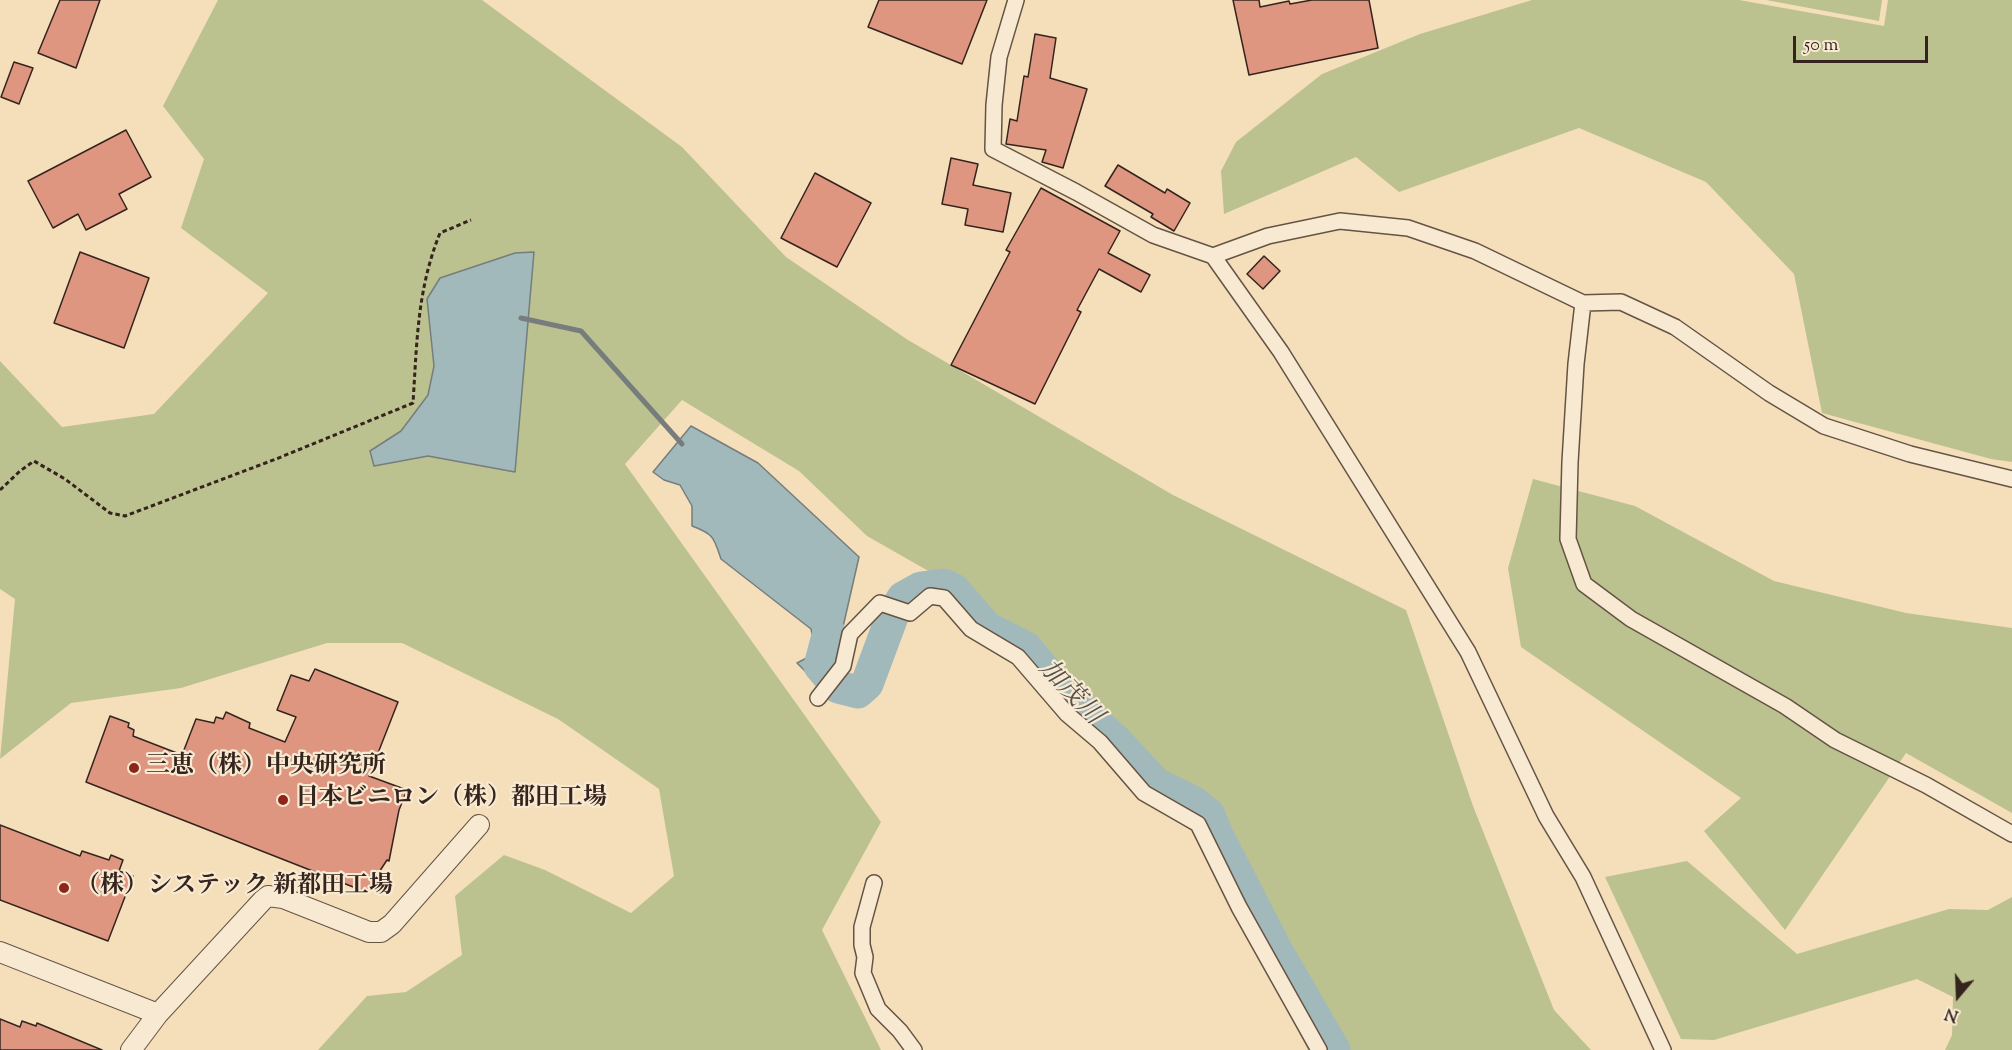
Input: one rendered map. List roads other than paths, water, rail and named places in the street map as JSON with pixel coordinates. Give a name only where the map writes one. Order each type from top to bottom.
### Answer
[{"type":"street","points":[[1016,0],[999,57],[994,105],[993,149],[1153,235],[1214,256],[1288,362],[1468,652],[1546,816],[1582,877],[1663,1050]]},
{"type":"street","points":[[1214,256],[1268,236],[1340,221],[1408,228],[1475,251],[1583,303],[1621,302],[1675,327],[1769,393],[1824,426],[1910,454],[2012,478]]},
{"type":"street","points":[[1583,303],[1573,418],[1568,540],[1584,584],[1631,620],[1785,706],[1835,740],[1926,785],[2012,834]]},
{"type":"street","points":[[819,698],[843,666],[850,634],[880,603],[910,613],[930,596],[944,598],[971,629],[1018,657],[1067,714],[1100,742],[1144,793],[1198,824],[1239,907],[1319,1050]]},
{"type":"street","points":[[131,1050],[158,1014],[263,900],[268,897],[283,898],[369,932],[381,932],[392,924],[479,825]]},
{"type":"street","points":[[874,884],[862,927],[865,957],[863,973],[878,1009],[900,1031],[914,1050]]},
{"type":"street","points":[[0,952],[158,1014]]},
{"type":"water","points":[[534,252],[515,472],[428,456],[374,466],[370,451],[401,431],[428,395],[434,366],[427,299],[440,278],[515,253]]},
{"type":"water","points":[[691,426],[758,463],[859,557],[835,662],[819,685],[797,663],[816,653],[811,629],[721,559],[717,546],[709,534],[692,526],[692,506],[680,485],[664,480],[653,472]]},
{"type":"waterway","points":[[521,318],[581,331],[682,444]]},
{"type":"waterway","name":"加茂川","points":[[829,632],[820,666],[838,687],[858,692],[867,684],[893,614],[903,598],[921,588],[944,585],[954,590],[987,628],[1026,648],[1068,699],[1115,740],[1156,784],[1193,802],[1209,815],[1276,950],[1334,1050]]},
{"type":"place","name":"三恵（株）中央研究所","points":[[134,768]]},
{"type":"place","name":"日本ビニロン（株）都田工場","points":[[283,800]]},
{"type":"place","name":"（株）システック 新都田工場","points":[[64,888]]}]
